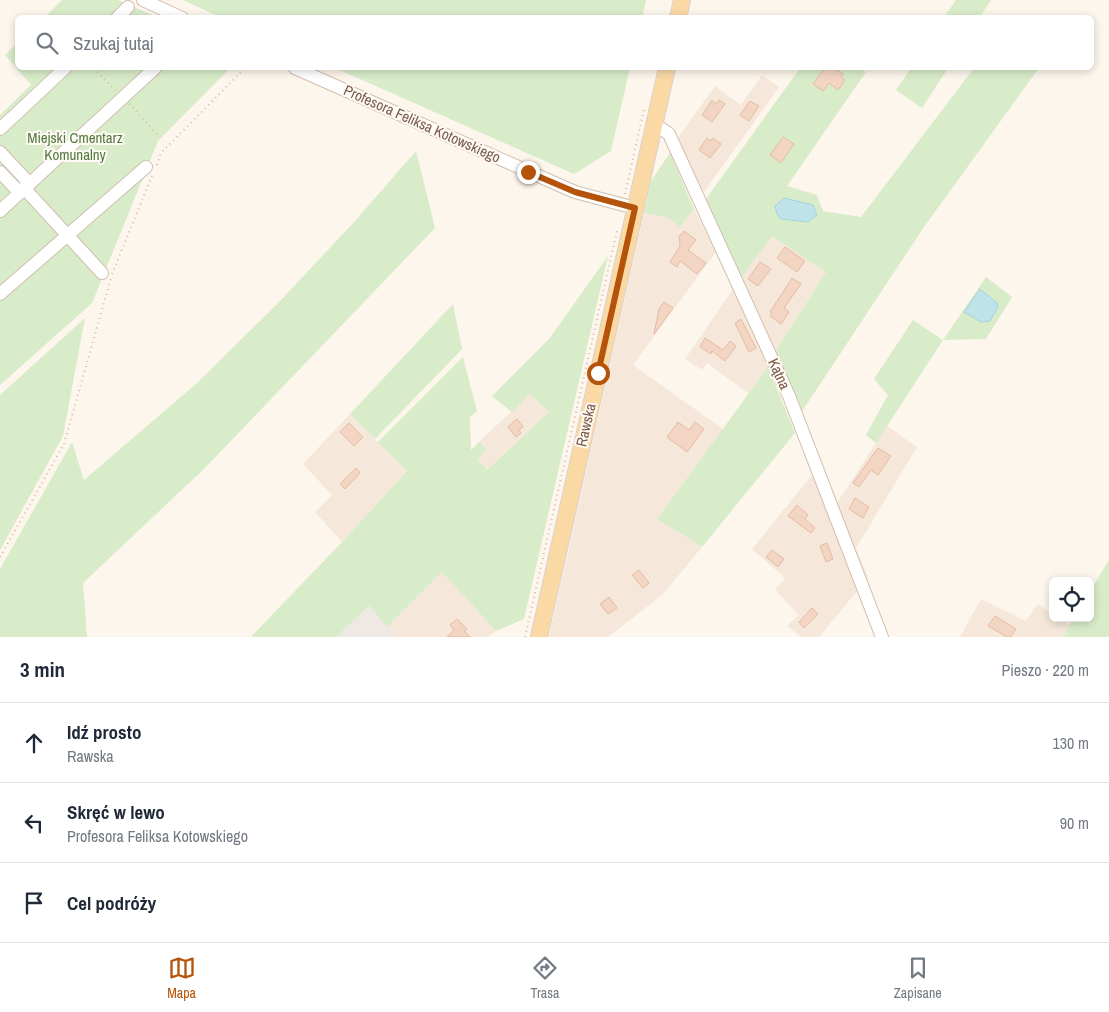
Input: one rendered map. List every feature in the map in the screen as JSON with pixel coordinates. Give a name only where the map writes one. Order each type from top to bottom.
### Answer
[{"type":"main road","points":[[679,15],[682,0]]},
{"type":"main road","name":"Rawska","points":[[539,637],[629,206],[653,126],[667,70]]},
{"type":"street","points":[[143,0],[176,15]]},
{"type":"street","points":[[120,15],[128,7]]},
{"type":"street","points":[[0,129],[63,70]]},
{"type":"street","points":[[0,211],[153,70]]},
{"type":"street","name":"Profesora Feliksa Kotowskiego","points":[[299,70],[575,192],[629,206]]},
{"type":"street","name":"Kątna","points":[[653,126],[669,134],[789,396],[882,637]]},
{"type":"street","points":[[0,152],[24,188],[102,274]]},
{"type":"street","points":[[0,294],[146,167]]},
{"type":"street","points":[[0,172],[24,188]]},
{"type":"path","points":[[0,557],[64,444],[113,273],[161,153],[244,70]]},
{"type":"path","points":[[629,206],[644,109]]},
{"type":"path","points":[[525,637],[617,231]]},
{"type":"shaded area","points":[[762,75],[779,87],[704,192],[677,139],[715,86],[741,105]]},
{"type":"shaded area","points":[[694,209],[716,252],[633,365],[723,429],[657,519],[702,547],[662,595],[608,637],[549,637],[644,213],[666,217],[680,227]]},
{"type":"shaded area","points":[[772,235],[826,272],[776,350],[741,278]]},
{"type":"shaded area","points":[[733,289],[768,367],[749,394],[707,363],[702,370],[685,359]]},
{"type":"shaded area","points":[[530,394],[549,412],[487,470],[478,459],[486,450],[480,441]]},
{"type":"shaded area","points":[[350,414],[407,471],[342,542],[315,512],[332,495],[303,464]]},
{"type":"shaded area","points":[[887,426],[917,447],[856,548],[868,578],[819,637],[801,637],[787,626],[799,615],[775,590],[785,578],[752,549],[811,476],[820,461],[837,503]]},
{"type":"shaded area","points":[[442,572],[496,631],[487,637],[396,637],[387,627]]},
{"type":"shaded area","points":[[981,599],[1026,621],[1038,604],[1049,611],[1049,622],[1065,622],[1070,625],[1063,637],[960,637]]},
{"type":"shaded area","points":[[369,606],[396,637],[336,637]]},
{"type":"green space","points":[[62,0],[118,0],[152,15],[47,15]]},
{"type":"green space","points":[[183,0],[646,0],[643,15],[216,15]]},
{"type":"green space","points":[[956,0],[991,0],[981,15],[945,15]]},
{"type":"green space","name":"Miejski Cmentarz Komunalny","points":[[15,45],[15,67],[5,55]]},
{"type":"green space","name":"Miejski Cmentarz Komunalny","points":[[18,70],[228,70],[158,141],[92,303],[0,385],[0,115],[31,85]]},
{"type":"green space","points":[[340,70],[630,70],[611,151],[574,174]]},
{"type":"green space","points":[[799,70],[862,70],[866,72],[787,186],[817,195],[823,211],[861,217],[972,70],[1038,70],[924,227],[801,413],[776,350],[826,272],[772,236],[741,278],[706,199]]},
{"type":"green space","points":[[910,70],[947,70],[922,108],[896,90]]},
{"type":"green space","points":[[416,151],[435,228],[205,468],[83,583],[87,637],[0,637],[0,569],[72,442],[84,480],[197,383],[280,301],[355,221]]},
{"type":"green space","points":[[670,153],[694,209],[680,227],[666,217],[644,213],[651,181]]},
{"type":"green space","points":[[608,256],[524,619],[496,631],[442,572],[387,627],[369,606],[336,637],[251,637],[407,471],[378,442],[463,357],[477,411],[470,417],[471,450],[480,441],[486,450],[478,459],[487,470],[549,412],[530,394],[512,412],[492,396],[549,339]]},
{"type":"green space","points":[[986,277],[1012,297],[986,339],[943,340]]},
{"type":"green space","points":[[453,304],[462,349],[375,439],[350,414]]},
{"type":"green space","points":[[85,318],[63,436],[0,550],[0,395]]},
{"type":"green space","points":[[913,320],[943,340],[876,443],[866,435],[888,395],[874,379]]},
{"type":"green space","points":[[768,367],[795,433],[702,547],[657,519]]},
{"type":"green space","points":[[1109,560],[1109,637],[1063,637],[1072,622],[1094,622],[1094,584]]},
{"type":"water","points":[[784,198],[813,205],[817,215],[808,222],[781,219],[777,214],[775,206]]},
{"type":"water","points":[[980,289],[997,303],[998,307],[990,321],[981,322],[964,312]]},
{"type":"building","points":[[824,70],[837,70],[843,74],[841,77],[845,80],[838,90],[829,83],[823,91],[813,84]]},
{"type":"building","points":[[712,100],[716,104],[719,100],[725,104],[712,122],[702,115]]},
{"type":"building","points":[[750,101],[759,106],[749,121],[740,115]]},
{"type":"building","points":[[783,137],[794,144],[781,163],[770,155]]},
{"type":"building","points":[[707,138],[711,141],[713,138],[721,144],[710,158],[699,150]]},
{"type":"building","points":[[684,231],[696,240],[688,250],[706,263],[697,274],[680,261],[677,267],[670,262],[680,246],[679,236]]},
{"type":"building","points":[[785,247],[805,261],[797,272],[777,258]]},
{"type":"building","points":[[760,262],[771,269],[758,286],[748,279]]},
{"type":"building","points":[[792,278],[801,284],[784,308],[789,312],[781,324],[770,316],[772,313],[770,312]]},
{"type":"building","points":[[664,302],[673,308],[654,334],[659,309]]},
{"type":"building","points":[[741,319],[756,348],[749,352],[735,323]]},
{"type":"building","points":[[705,338],[723,350],[730,341],[736,346],[725,361],[712,351],[711,354],[700,347]]},
{"type":"building","points":[[517,419],[523,427],[519,430],[521,433],[516,437],[508,427]]},
{"type":"building","points":[[678,422],[689,430],[695,422],[704,429],[687,452],[667,437]]},
{"type":"building","points":[[349,423],[363,437],[354,446],[340,432]]},
{"type":"building","points":[[878,448],[891,456],[878,475],[871,470],[859,487],[853,483]]},
{"type":"building","points":[[356,468],[360,473],[345,489],[340,484]]},
{"type":"building","points":[[855,498],[869,507],[863,518],[849,509]]},
{"type":"building","points":[[797,505],[808,515],[805,519],[815,528],[811,533],[788,516]]},
{"type":"building","points":[[827,543],[833,559],[826,562],[820,546]]},
{"type":"building","points":[[772,550],[784,559],[778,567],[766,557]]},
{"type":"building","points":[[639,570],[649,583],[643,588],[632,575]]},
{"type":"building","points":[[609,597],[617,608],[608,614],[600,604]]},
{"type":"building","points":[[812,608],[818,614],[804,628],[799,622]]},
{"type":"building","points":[[995,616],[1016,629],[1011,637],[1007,637],[988,626]]},
{"type":"building","points":[[457,619],[467,629],[464,631],[470,637],[447,637],[454,630],[450,625]]},
{"type":"route","points":[[528,172],[575,192],[635,208],[598,373]]}]
